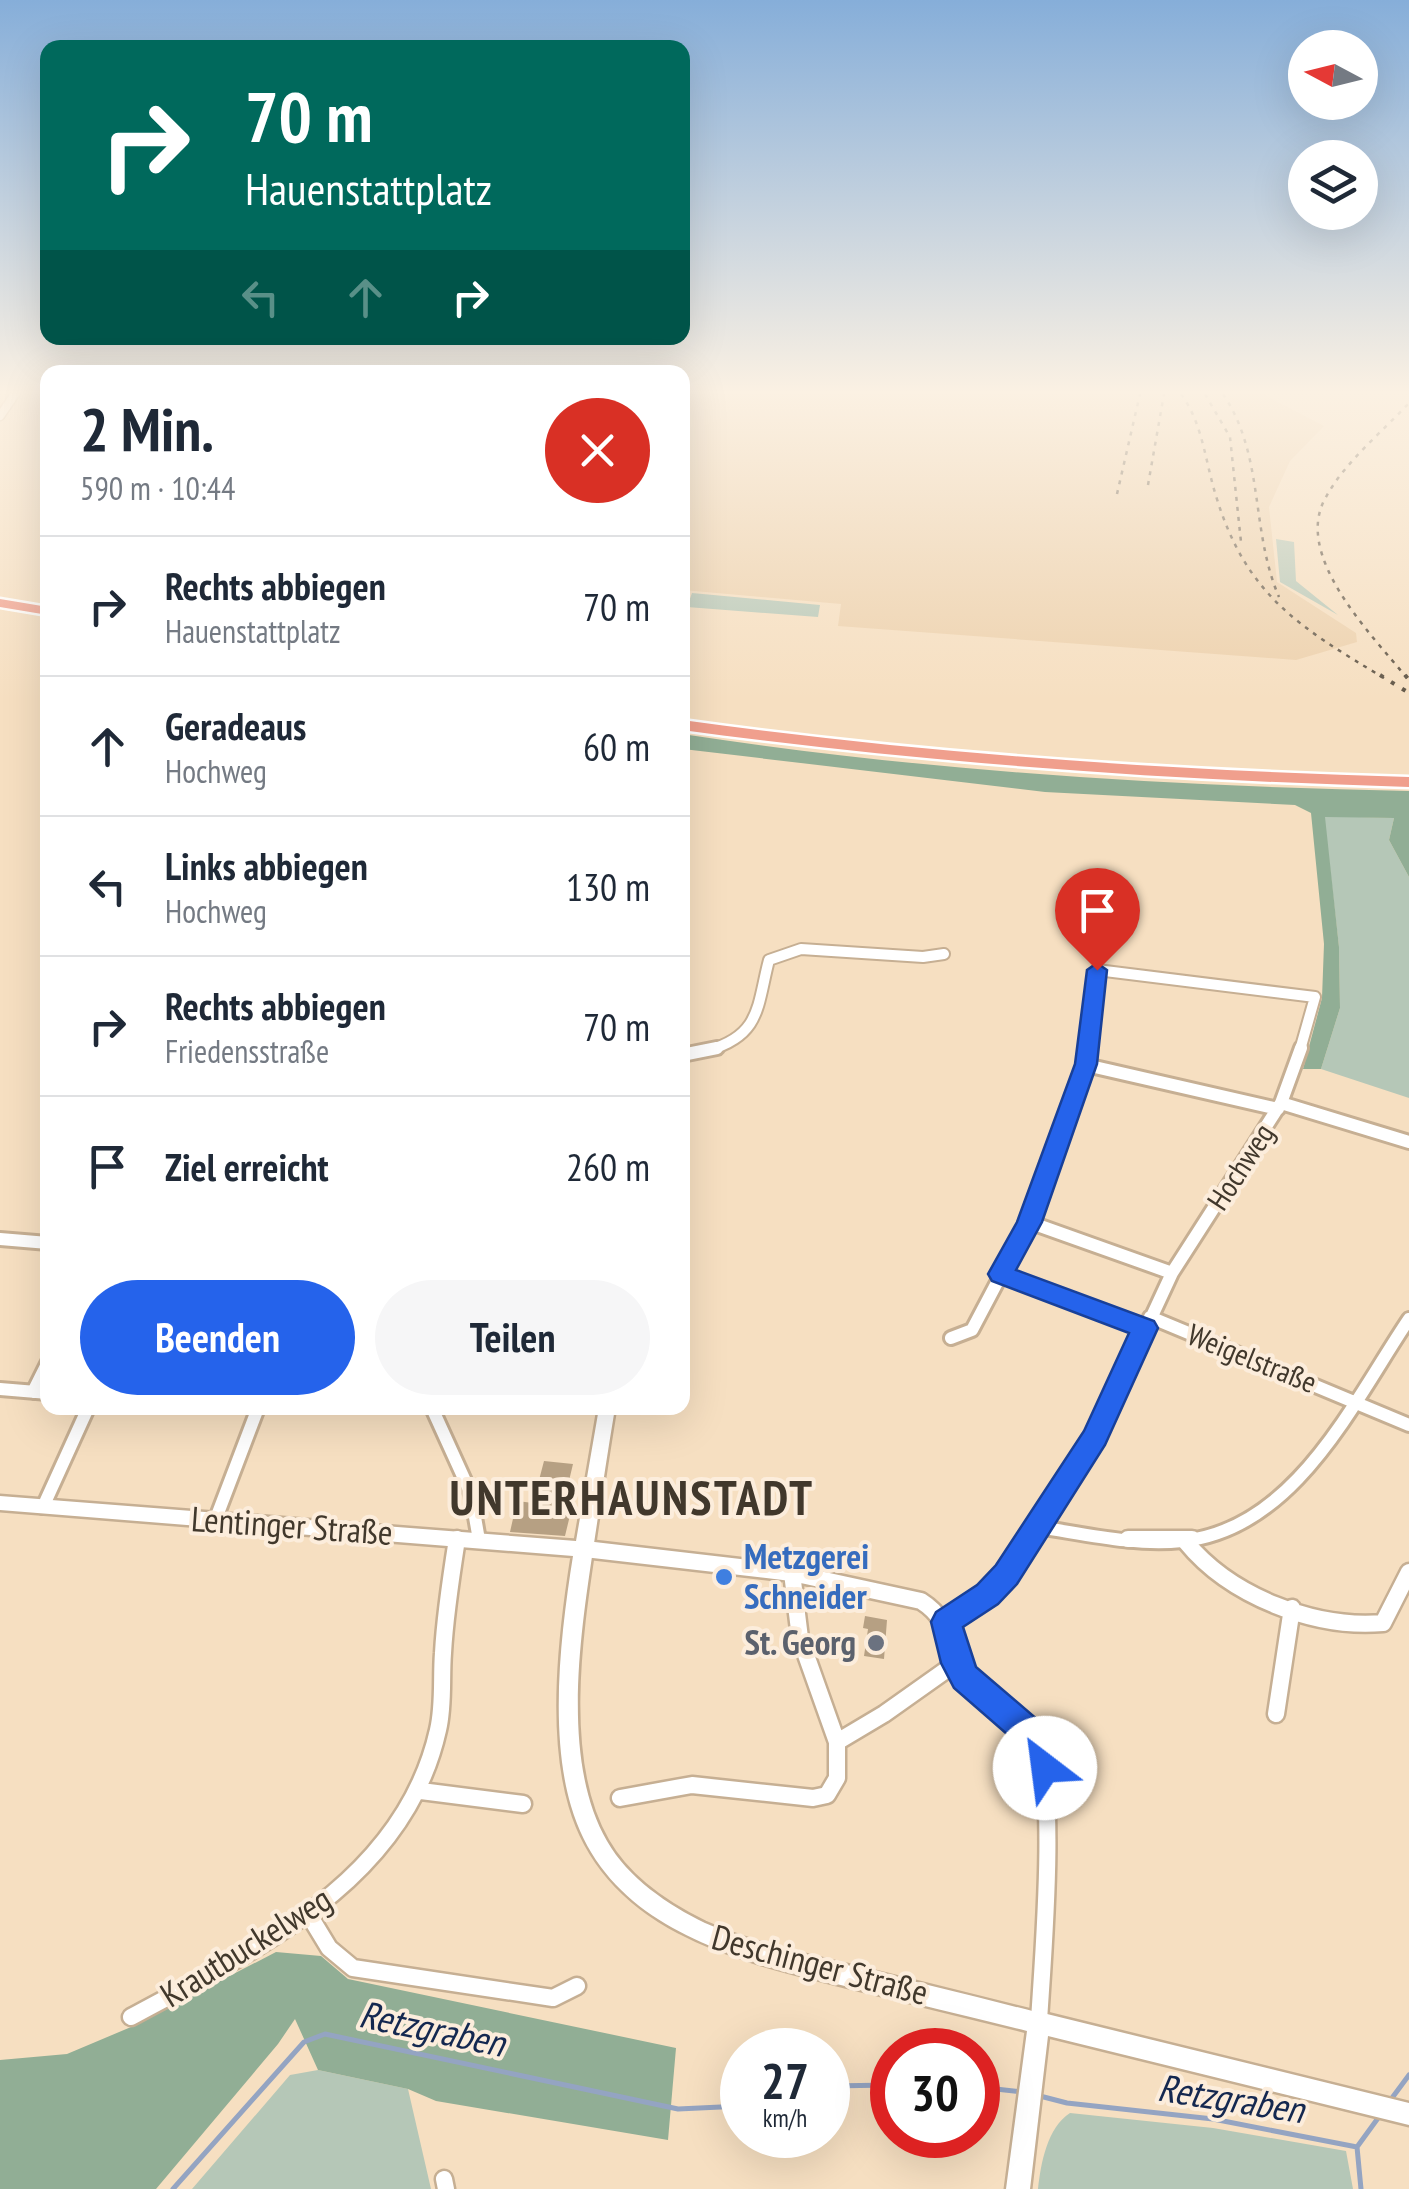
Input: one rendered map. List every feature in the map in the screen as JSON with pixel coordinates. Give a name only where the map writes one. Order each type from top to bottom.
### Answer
[{"type":"highway","points":[[0,590],[40,598]]},
{"type":"highway","points":[[0,602],[40,610]]},
{"type":"highway","points":[[690,713],[1040,752],[1409,769]]},
{"type":"highway","points":[[690,726],[886,751],[1040,765],[1205,776],[1409,782]]},
{"type":"street","points":[[690,1053],[722,1048],[751,1028],[758,1015],[769,960],[781,952],[801,948],[923,957],[944,954]]},
{"type":"street","name":"Hochweg","points":[[946,1622],[988,1594],[1007,1574],[1096,1437],[1172,1273],[1280,1106],[1315,997],[1097,970],[1086,1064]]},
{"type":"street","points":[[951,1338],[972,1330],[1029,1222],[1086,1064],[1280,1106],[1409,1142]]},
{"type":"street","points":[[1029,1222],[1172,1273]]},
{"type":"street","points":[[0,1239],[40,1242]]},
{"type":"street","points":[[1001,1274],[1147,1322]]},
{"type":"street","points":[[1038,1527],[1186,1542],[1236,1527],[1280,1496],[1318,1456],[1409,1319]]},
{"type":"street","name":"Weigelstraße","points":[[1147,1322],[1409,1426]]},
{"type":"street","points":[[0,1389],[40,1393]]},
{"type":"street","points":[[43,1507],[85,1415]]},
{"type":"street","points":[[214,1521],[255,1415]]},
{"type":"street","points":[[435,1415],[471,1494],[479,1540]]},
{"type":"street","name":"Deschinger Straße","points":[[606,1415],[584,1549],[570,1679],[571,1746],[581,1808],[599,1848],[627,1882],[663,1912],[708,1937],[769,1957],[1039,2021]]},
{"type":"street","name":"Lentinger Straße","points":[[0,1503],[584,1549]]},
{"type":"street","name":"Krautbuckelweg","points":[[132,2018],[309,1915],[376,1858],[421,1791],[438,1727],[457,1539]]},
{"type":"street","points":[[1186,1542],[1193,1554],[1229,1581],[1292,1608],[1370,1626],[1383,1623],[1409,1572]]},
{"type":"street","points":[[584,1549],[792,1573],[921,1602],[936,1609],[946,1622],[956,1663],[965,1678],[1027,1730],[1045,1768],[1046,1870],[1039,2021],[1018,2189]]},
{"type":"street","points":[[620,1798],[661,1785],[724,1784],[813,1798],[827,1794],[837,1778],[837,1742],[808,1671],[798,1630],[792,1573]]},
{"type":"street","points":[[1276,1714],[1292,1608]]},
{"type":"street","points":[[837,1742],[894,1712],[928,1681],[956,1663]]},
{"type":"street","points":[[421,1791],[523,1804]]},
{"type":"street","points":[[309,1915],[329,1948],[353,1968],[553,1998],[578,1986]]},
{"type":"street","points":[[1039,2021],[1409,2114]]},
{"type":"shaded area","points":[[690,496],[1274,496],[1269,507],[1277,582],[1356,633],[1357,642],[1296,660],[838,626],[841,604],[690,591]]},
{"type":"green space","points":[[1276,539],[1294,542],[1296,581],[1338,615],[1280,582]]},
{"type":"green space","points":[[692,593],[820,605],[818,617],[690,607]]},
{"type":"green space","points":[[690,735],[863,758],[1044,774],[1409,791],[1409,877],[1389,840],[1394,818],[1325,817],[1339,947],[1340,1008],[1321,1069],[1303,1069],[1322,998],[1324,944],[1311,813],[1295,805],[1045,792],[690,750]]},
{"type":"green space","points":[[1324,816],[1394,818],[1389,840],[1409,877],[1409,1098],[1321,1069],[1340,1008],[1339,947]]},
{"type":"green space","points":[[276,1952],[321,1956],[348,1979],[676,2048],[668,2140],[436,2101],[408,2089],[318,2070],[295,2019],[156,2189],[0,2189],[0,2060],[67,2054],[131,2027]]},
{"type":"green space","points":[[318,2070],[408,2089],[431,2189],[192,2189],[290,2075]]},
{"type":"green space","points":[[1070,2113],[1213,2128],[1346,2151],[1353,2189],[1038,2189],[1051,2137]]},
{"type":"building","points":[[544,1461],[573,1464],[563,1506],[572,1507],[565,1536],[510,1532],[517,1501],[533,1503]]},
{"type":"building","name":"St. Georg","points":[[865,1616],[887,1620],[884,1659],[864,1656],[868,1629],[863,1628]]},
{"type":"waterway","name":"Retzgraben","points":[[173,2189],[304,2042],[325,2034],[678,2109],[720,2107]]},
{"type":"waterway","points":[[1389,2102],[1409,2075]]},
{"type":"waterway","name":"Retzgraben","points":[[850,2086],[870,2085]]},
{"type":"waterway","name":"Retzgraben","points":[[1000,2090],[1022,2092]]},
{"type":"waterway","name":"Retzgraben","points":[[1036,2095],[1067,2103],[1213,2119],[1357,2147]]},
{"type":"waterway","points":[[1357,2147],[1381,2114]]},
{"type":"waterway","points":[[1357,2147],[1361,2189]]},
{"type":"railway","points":[[1216,496],[1243,559],[1279,605],[1326,642],[1384,678]]},
{"type":"railway","points":[[1236,496],[1241,542]]},
{"type":"railway","points":[[1256,496],[1264,546],[1279,597]]},
{"type":"railway","points":[[1327,496],[1318,520],[1319,544],[1327,568],[1357,617],[1407,678]]},
{"type":"railway","points":[[1380,675],[1409,693]]},
{"type":"railway","points":[[1405,675],[1409,680]]},
{"type":"place","name":"Metzgerei Schneider","points":[[724,1577]]},
{"type":"place","name":"St. Georg","points":[[876,1643]]},
{"type":"district","name":"UNTERHAUNSTADT","points":[[632,1498]]},
{"type":"route","points":[[1045,1768],[1027,1730],[965,1678],[956,1663],[946,1622],[988,1594],[1007,1574],[1096,1437],[1144,1328],[1001,1274],[1029,1222],[1086,1064],[1097,970]]}]
